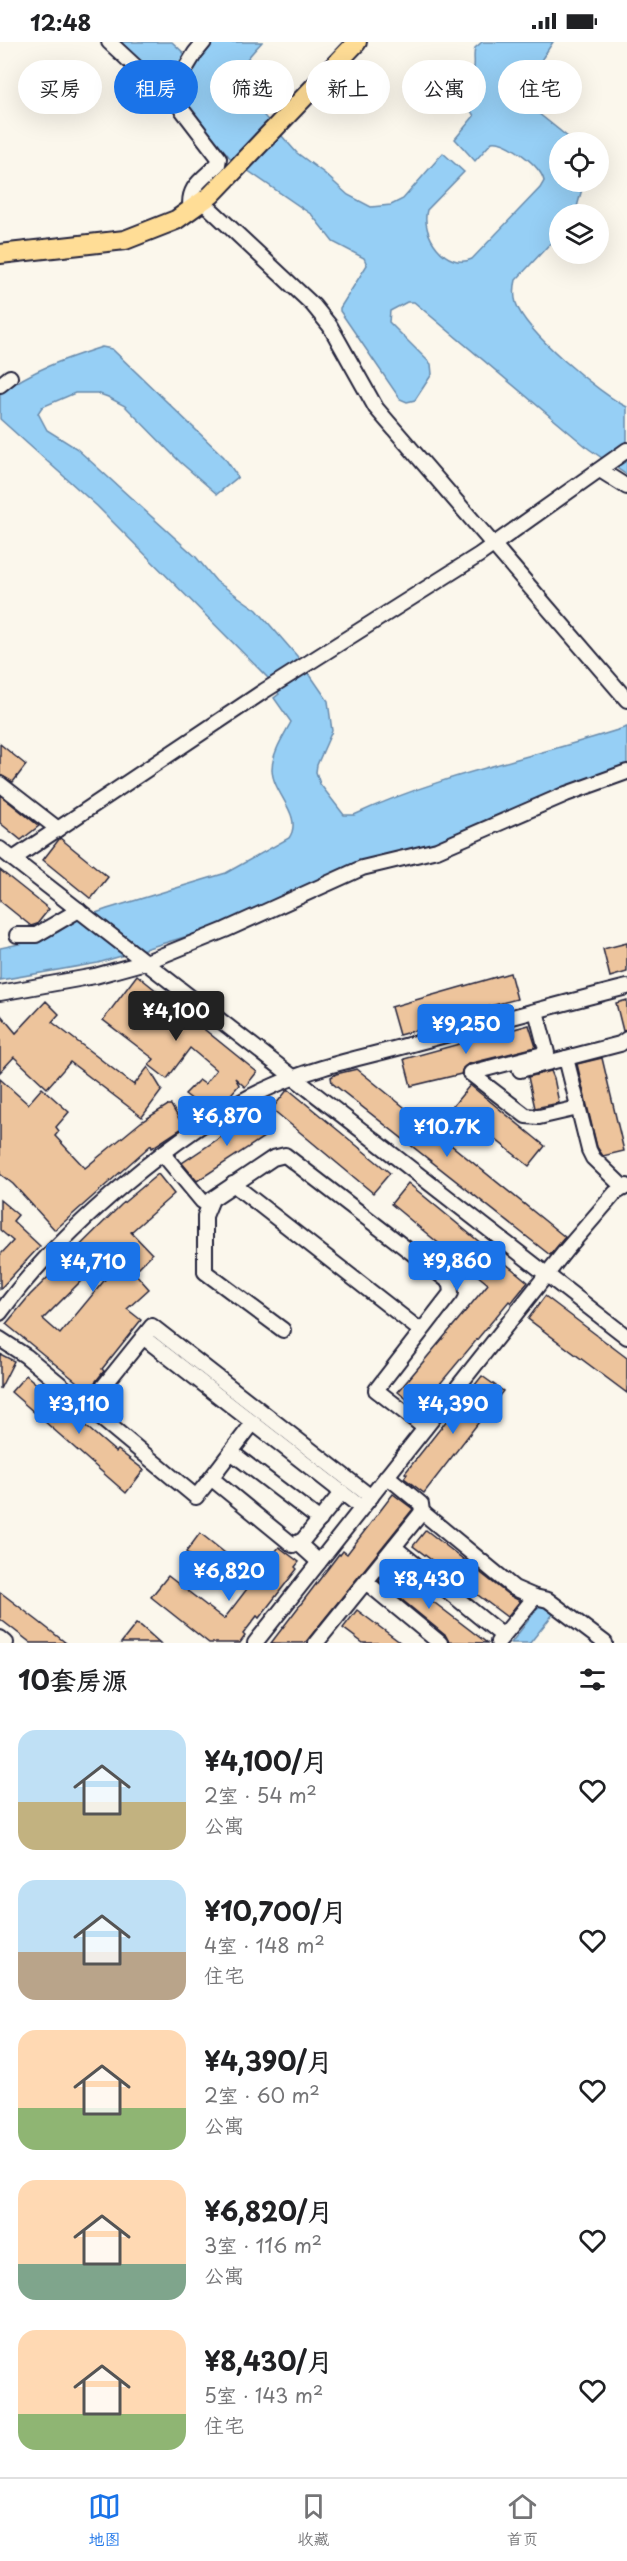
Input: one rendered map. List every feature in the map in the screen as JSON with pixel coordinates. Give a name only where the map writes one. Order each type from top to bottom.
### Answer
[{"type":"main road","points":[[0,254],[125,240],[161,228],[197,206],[236,171],[357,42]]},
{"type":"street","points":[[110,42],[129,60]]},
{"type":"street","points":[[191,60],[199,47]]},
{"type":"street","points":[[185,114],[219,158],[218,164],[191,190],[189,198],[313,305],[330,326],[376,408],[492,546],[627,700]]},
{"type":"street","points":[[13,859],[264,691],[392,612],[492,546],[627,450]]},
{"type":"street","points":[[605,467],[627,487]]},
{"type":"street","points":[[0,993],[95,976],[140,958],[225,930],[362,868],[437,850],[566,794],[627,772]]},
{"type":"street","points":[[0,784],[58,829]]},
{"type":"street","points":[[0,849],[627,1337]]},
{"type":"street","points":[[17,935],[36,935],[82,912]]},
{"type":"street","points":[[0,1313],[34,1272],[80,1226],[163,1154],[234,1105],[294,1077],[627,987]]},
{"type":"street","points":[[536,1011],[547,1053],[470,1073],[526,1116],[539,1117],[578,1108]]},
{"type":"street","points":[[516,1071],[620,1044],[627,1039]]},
{"type":"street","points":[[255,1643],[547,1275],[622,1189],[593,1158],[566,1058]]},
{"type":"street","points":[[163,1154],[202,1201],[208,1205]]},
{"type":"street","points":[[283,1330],[206,1272],[205,1216],[208,1205],[217,1194],[273,1158],[285,1155],[447,1280],[450,1285],[451,1293],[376,1390],[425,1428]]},
{"type":"street","points":[[233,1184],[422,1331]]},
{"type":"street","points":[[87,1407],[152,1326],[366,1502]]},
{"type":"street","points":[[143,1337],[342,1492],[366,1502]]},
{"type":"street","points":[[0,1339],[26,1356],[196,1497],[254,1423]]},
{"type":"street","points":[[231,1452],[320,1520]]},
{"type":"street","points":[[387,1476],[421,1504],[422,1512],[514,1588],[548,1600],[605,1643]]},
{"type":"street","points":[[211,1478],[293,1545],[298,1543],[320,1520],[342,1492]]},
{"type":"street","points":[[316,1643],[422,1512]]},
{"type":"street","points":[[298,1543],[319,1562]]},
{"type":"street","points":[[394,1547],[500,1640],[535,1597]]},
{"type":"street","points":[[366,1582],[440,1643]]},
{"type":"street","points":[[0,1638],[6,1643]]},
{"type":"water","points":[[116,42],[172,42],[187,56],[210,42],[262,42],[247,60],[210,60],[210,114],[262,114],[297,153],[348,195],[371,207],[391,205],[403,199],[443,153],[464,172],[427,210],[427,229],[431,239],[444,255],[453,260],[462,261],[472,259],[540,188],[544,181],[537,168],[506,145],[492,142],[475,161],[455,139],[474,116],[473,114],[486,114],[486,60],[474,60],[475,48],[482,42],[553,42],[541,60],[498,60],[498,114],[539,114],[562,132],[549,132],[549,192],[581,192],[578,204],[549,204],[549,245],[516,280],[515,300],[533,330],[548,345],[582,376],[627,407],[627,475],[589,449],[414,302],[407,302],[390,311],[389,322],[431,364],[432,374],[415,400],[407,402],[400,399],[340,311],[367,265],[364,258],[333,242],[312,215],[231,159],[194,114],[198,114],[198,60],[135,60]]},
{"type":"water","points":[[102,347],[112,349],[224,457],[238,477],[217,494],[180,462],[125,406],[97,393],[75,393],[42,407],[38,413],[47,430],[76,448],[196,557],[216,581],[257,610],[297,656],[328,701],[332,731],[316,772],[320,784],[344,815],[354,815],[455,777],[627,727],[627,767],[456,837],[211,929],[98,963],[0,980],[0,948],[38,940],[58,932],[76,920],[226,873],[289,838],[293,830],[293,821],[277,788],[272,770],[276,751],[291,722],[274,698],[279,694],[268,678],[97,506],[0,419],[0,394],[24,378],[49,366]]},
{"type":"water","points":[[540,1605],[554,1613],[530,1643],[511,1643]]},
{"type":"building","points":[[0,744],[26,765],[13,782],[0,775]]},
{"type":"building","points":[[0,795],[39,826],[21,840],[0,823]]},
{"type":"building","points":[[60,838],[108,877],[91,899],[43,860]]},
{"type":"building","points":[[0,870],[49,909],[37,924],[31,926],[0,901]]},
{"type":"building","points":[[627,943],[627,972],[610,977],[603,949]]},
{"type":"building","points":[[510,973],[517,999],[460,1014],[461,1018],[399,1035],[391,1007]]},
{"type":"building","points":[[137,975],[257,1072],[245,1087],[235,1078],[239,1085],[226,1100],[222,1098],[216,1106],[212,1103],[206,1110],[185,1094],[199,1080],[205,1084],[216,1070],[190,1048],[167,1079],[149,1065],[154,1059],[103,1020]]},
{"type":"building","points":[[627,1000],[627,1030],[623,1031],[616,1003]]},
{"type":"building","points":[[46,1001],[59,1014],[52,1022],[134,1085],[148,1067],[162,1090],[142,1117],[70,1062],[47,1088],[14,1057],[0,1072],[0,1014],[16,1033]]},
{"type":"building","points":[[529,1025],[536,1047],[468,1064],[463,1068],[461,1074],[411,1086],[404,1059]]},
{"type":"building","points":[[602,1058],[624,1151],[603,1156],[597,1147],[577,1064]]},
{"type":"building","points":[[357,1069],[565,1237],[550,1255],[332,1083],[331,1077],[336,1074]]},
{"type":"building","points":[[551,1071],[559,1103],[535,1108],[528,1077]]},
{"type":"building","points":[[0,1079],[28,1104],[42,1088],[69,1112],[56,1127],[59,1131],[55,1136],[85,1168],[141,1122],[168,1105],[171,1105],[184,1127],[152,1148],[151,1145],[55,1230],[13,1184],[0,1174]]},
{"type":"building","points":[[470,1085],[545,1146],[529,1166],[453,1106]]},
{"type":"building","points":[[288,1089],[390,1173],[373,1193],[272,1109]]},
{"type":"building","points":[[257,1113],[270,1133],[197,1181],[182,1163]]},
{"type":"building","points":[[158,1174],[174,1194],[131,1232],[152,1254],[134,1272],[149,1289],[127,1309],[141,1320],[102,1369],[104,1371],[88,1391],[6,1324],[30,1295],[121,1205]],"holes":[[[118,1244],[127,1253],[60,1334],[43,1319]]]},
{"type":"building","points":[[408,1183],[528,1282],[511,1303],[509,1301],[419,1409],[398,1392],[488,1284],[391,1204]]},
{"type":"building","points":[[0,1200],[18,1215],[13,1221],[40,1246],[0,1289],[0,1255],[13,1241],[0,1230]]},
{"type":"building","points":[[545,1296],[627,1358],[627,1393],[528,1319]]},
{"type":"building","points":[[0,1354],[14,1361],[0,1389]]},
{"type":"building","points":[[26,1375],[116,1452],[118,1450],[144,1470],[126,1493],[11,1392]]},
{"type":"building","points":[[482,1376],[503,1391],[424,1493],[404,1478],[407,1474],[405,1473]]},
{"type":"building","points":[[393,1494],[413,1509],[305,1643],[271,1643],[339,1554],[343,1551],[347,1554]]},
{"type":"building","points":[[426,1530],[509,1595],[520,1601],[507,1617],[413,1546]]},
{"type":"building","points":[[200,1533],[239,1564],[224,1583],[186,1552]]},
{"type":"building","points":[[279,1547],[299,1562],[295,1567],[297,1569],[259,1618],[257,1616],[243,1634],[245,1636],[240,1643],[209,1643],[151,1597],[168,1576],[224,1619]]},
{"type":"building","points":[[389,1568],[487,1643],[449,1642],[446,1636],[379,1581]]},
{"type":"building","points":[[0,1592],[66,1643],[31,1643],[0,1619]]},
{"type":"building","points":[[357,1610],[401,1643],[363,1643],[343,1628]]},
{"type":"building","points":[[136,1624],[141,1626],[160,1643],[121,1643]]}]
